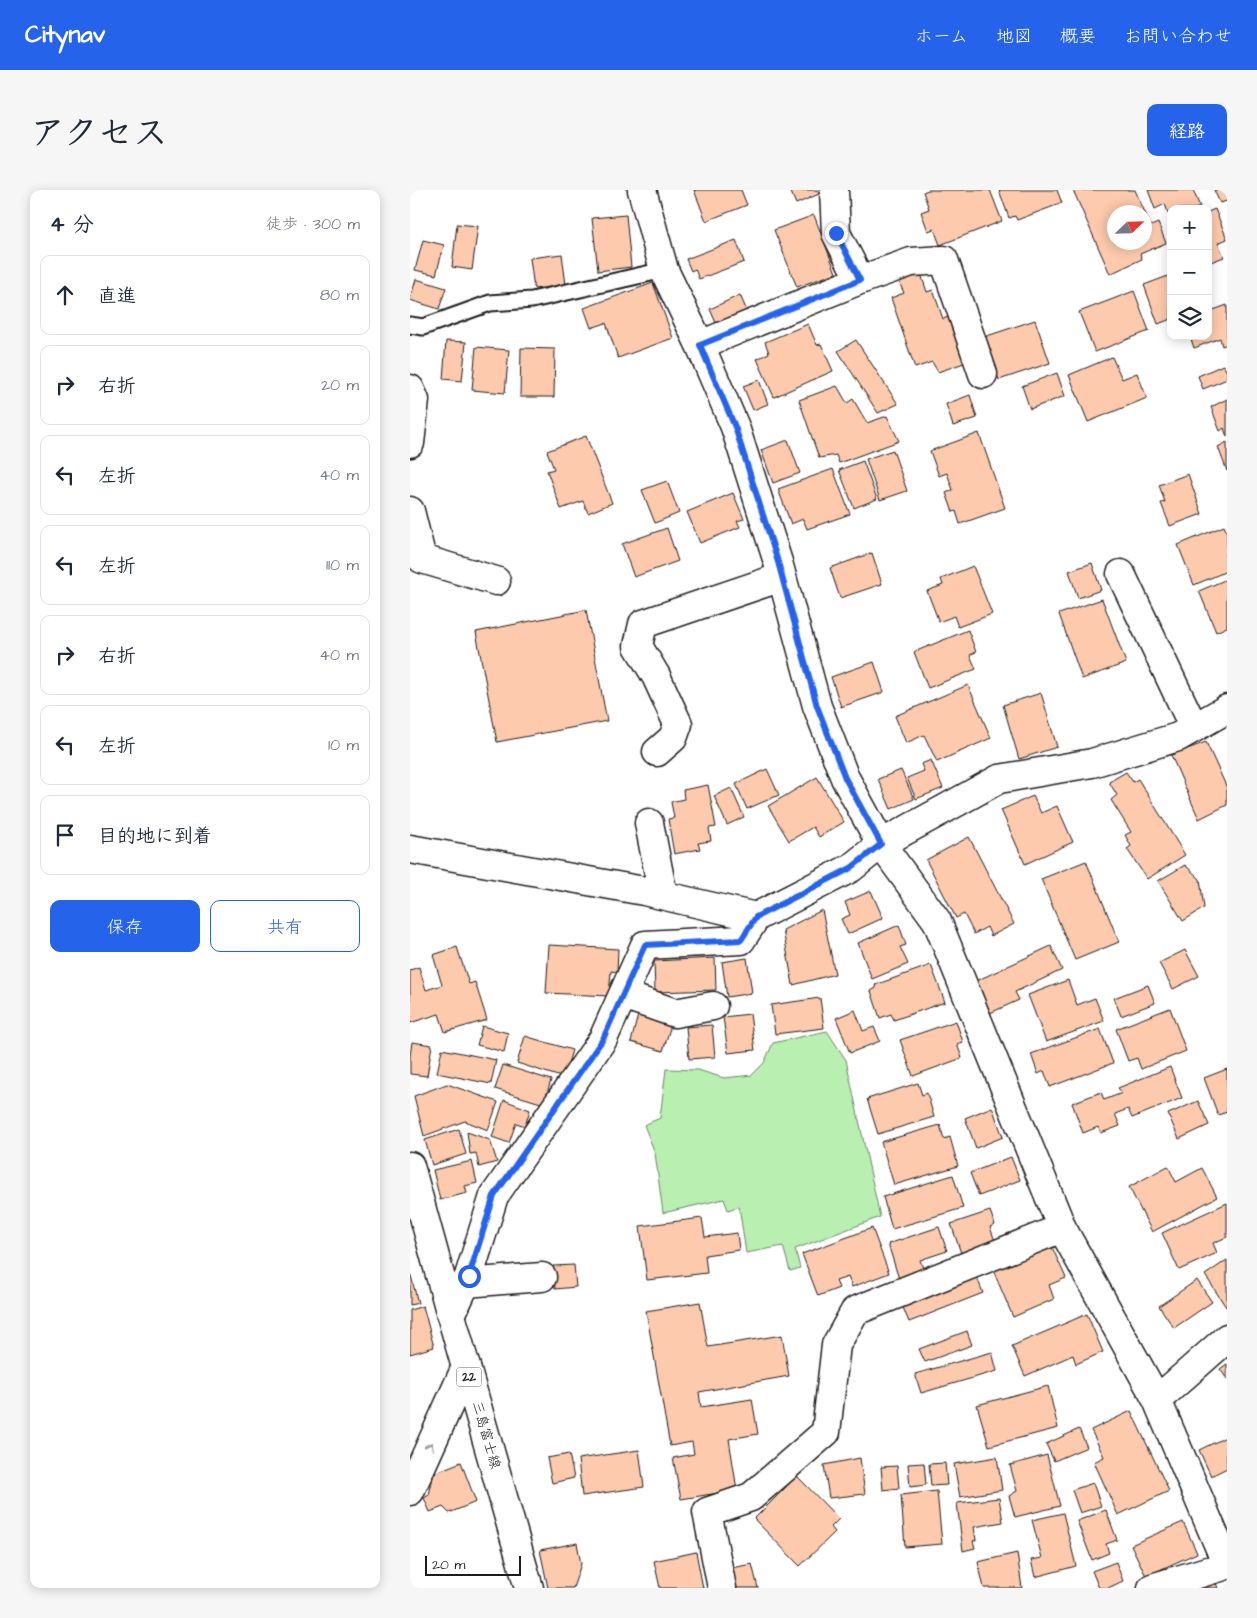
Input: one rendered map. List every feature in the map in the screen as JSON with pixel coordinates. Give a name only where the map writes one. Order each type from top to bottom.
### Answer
[{"type":"street","points":[[642,190],[664,270],[700,345],[735,427],[782,577],[817,706],[845,778],[881,844],[936,921],[1062,1228],[1157,1400],[1227,1565],[1152,1588]]},
{"type":"street","points":[[834,190],[836,233],[860,280]]},
{"type":"street","points":[[700,345],[860,280],[911,262],[944,260],[982,374]]},
{"type":"street","points":[[410,389],[415,400],[410,443]]},
{"type":"street","points":[[410,511],[416,560],[496,581]]},
{"type":"street","points":[[1121,574],[1194,728]]},
{"type":"street","points":[[657,752],[673,738],[678,724],[656,676],[638,646],[643,624],[782,577]]},
{"type":"street","points":[[451,1315],[466,1283],[494,1196],[603,1039],[645,945],[741,940],[756,917],[851,868],[881,844],[1000,779],[1092,763],[1178,737],[1227,709]]},
{"type":"street","points":[[649,823],[663,895]]},
{"type":"street","points":[[410,849],[663,895],[756,917]]},
{"type":"street","points":[[623,994],[674,1013],[713,1006]]},
{"type":"street","name":"三島富士線","points":[[410,1166],[530,1588]]},
{"type":"street","points":[[722,1588],[707,1512],[751,1497],[826,1432],[836,1345],[855,1311],[1062,1228]]},
{"type":"street","points":[[466,1283],[542,1277]]},
{"type":"street","points":[[1157,1400],[1227,1338]]},
{"type":"street","points":[[410,1491],[466,1367]]},
{"type":"lane","points":[[410,325],[423,327],[490,303],[532,300],[664,270]]},
{"type":"green space","points":[[827,1031],[846,1060],[880,1217],[795,1249],[800,1268],[790,1271],[783,1246],[746,1253],[739,1206],[728,1210],[724,1199],[663,1213],[655,1153],[644,1125],[660,1118],[666,1069],[698,1070],[724,1078],[752,1075],[764,1063],[773,1043]]},
{"type":"building","points":[[694,190],[741,190],[747,205],[706,221]]},
{"type":"building","points":[[790,190],[817,190],[819,194],[796,204]]},
{"type":"building","points":[[928,190],[990,190],[1002,221],[940,245],[934,229],[928,231],[921,212],[929,209],[923,192]]},
{"type":"building","points":[[999,190],[1057,190],[1062,203],[1017,220],[1015,216],[1009,218]]},
{"type":"building","points":[[1073,190],[1135,190],[1142,205],[1107,205],[1107,250],[1149,250],[1140,254],[1142,259],[1110,274]]},
{"type":"building","points":[[1148,190],[1193,190],[1199,205],[1167,205],[1167,210],[1165,204],[1155,209]]},
{"type":"building","points":[[1214,190],[1227,190],[1227,201],[1220,203]]},
{"type":"building","points":[[1215,209],[1227,239],[1218,243],[1224,257],[1212,262],[1212,250],[1212,210]]},
{"type":"building","points":[[626,215],[631,267],[598,271],[592,218]]},
{"type":"building","points":[[814,215],[836,273],[797,287],[774,230]]},
{"type":"building","points":[[1158,223],[1166,243],[1152,249],[1152,226]]},
{"type":"building","points":[[457,224],[478,226],[472,270],[452,267]]},
{"type":"building","points":[[423,240],[444,245],[436,275],[415,270]]},
{"type":"building","points":[[736,240],[744,262],[699,279],[695,269],[691,271],[686,259]]},
{"type":"building","points":[[562,254],[566,285],[534,289],[530,258]]},
{"type":"building","points":[[921,274],[927,292],[933,290],[943,319],[948,317],[964,363],[938,372],[932,362],[915,368],[891,298],[904,293],[899,282]]},
{"type":"building","points":[[1167,276],[1167,321],[1158,324],[1144,285]]},
{"type":"building","points":[[416,279],[446,288],[439,309],[410,300]]},
{"type":"building","points":[[653,283],[673,338],[618,358],[606,323],[591,328],[584,308]]},
{"type":"building","points":[[1134,291],[1149,331],[1095,352],[1079,312]]},
{"type":"building","points":[[740,295],[749,316],[719,330],[710,309]]},
{"type":"building","points":[[1227,305],[1227,344],[1222,346],[1220,338],[1194,348],[1191,340],[1212,340],[1212,311]]},
{"type":"building","points":[[1035,320],[1050,363],[999,380],[984,337]]},
{"type":"building","points":[[808,324],[817,345],[821,344],[833,371],[774,397],[757,359],[769,353],[765,342]]},
{"type":"building","points":[[856,340],[898,404],[878,413],[838,351]]},
{"type":"building","points":[[446,341],[466,342],[462,381],[443,379]]},
{"type":"building","points":[[476,347],[509,350],[505,393],[472,390]]},
{"type":"building","points":[[521,348],[555,349],[554,397],[520,397]]},
{"type":"building","points":[[1112,357],[1122,379],[1137,373],[1147,398],[1088,422],[1069,375]]},
{"type":"building","points":[[1223,365],[1227,372],[1227,379],[1203,389],[1198,376]]},
{"type":"building","points":[[1057,373],[1065,396],[1030,409],[1022,386]]},
{"type":"building","points":[[759,380],[768,404],[753,410],[743,386]]},
{"type":"building","points":[[837,386],[847,403],[853,399],[867,423],[887,416],[899,441],[839,463],[836,455],[819,458],[799,400]]},
{"type":"building","points":[[970,395],[977,418],[953,426],[946,404]]},
{"type":"building","points":[[1227,399],[1227,437],[1224,428],[1220,431],[1211,407]]},
{"type":"building","points":[[979,433],[1005,508],[960,524],[956,511],[953,512],[946,493],[953,490],[947,473],[939,476],[930,451]]},
{"type":"building","points":[[586,436],[612,503],[588,513],[583,501],[561,509],[547,471],[554,469],[547,451]]},
{"type":"building","points":[[788,440],[800,473],[773,483],[761,450]]},
{"type":"building","points":[[1227,442],[1227,471],[1218,447]]},
{"type":"building","points":[[893,450],[907,491],[880,500],[866,459]]},
{"type":"building","points":[[863,461],[877,499],[854,508],[839,470]]},
{"type":"building","points":[[833,469],[850,514],[807,529],[803,519],[791,524],[778,489]]},
{"type":"building","points":[[1188,474],[1202,514],[1170,526],[1161,503],[1165,502],[1159,485]]},
{"type":"building","points":[[667,481],[679,513],[655,523],[642,490]]},
{"type":"building","points":[[733,493],[744,519],[737,521],[740,527],[700,543],[687,512]]},
{"type":"building","points":[[1224,526],[1227,533],[1227,553],[1225,554],[1227,571],[1194,585],[1178,545]]},
{"type":"building","points":[[667,528],[678,561],[634,577],[622,544]]},
{"type":"building","points":[[872,553],[882,584],[840,598],[830,568]]},
{"type":"building","points":[[1092,563],[1101,590],[1078,598],[1069,571]]},
{"type":"building","points":[[973,566],[992,614],[958,627],[954,616],[939,622],[927,591],[943,585],[941,579]]},
{"type":"building","points":[[1227,579],[1227,627],[1216,632],[1199,591]]},
{"type":"building","points":[[1102,599],[1126,663],[1082,679],[1059,614]]},
{"type":"building","points":[[586,610],[607,721],[497,742],[476,632]]},
{"type":"building","points":[[968,630],[976,652],[970,655],[976,669],[928,688],[914,652]]},
{"type":"building","points":[[874,662],[884,692],[841,707],[831,677]]},
{"type":"building","points":[[968,685],[991,738],[937,762],[924,735],[906,743],[895,716]]},
{"type":"building","points":[[1041,693],[1057,747],[1019,759],[1003,705]]},
{"type":"building","points":[[1206,742],[1227,788],[1227,805],[1199,819],[1171,755]]},
{"type":"building","points":[[931,760],[943,788],[916,799],[907,778],[924,771],[921,764]]},
{"type":"building","points":[[767,769],[779,795],[747,809],[736,784]]},
{"type":"building","points":[[901,770],[914,799],[891,809],[878,779]]},
{"type":"building","points":[[1126,772],[1133,782],[1138,779],[1185,855],[1147,879],[1127,849],[1131,846],[1125,835],[1131,832],[1111,800],[1117,795],[1109,782]]},
{"type":"building","points":[[817,777],[844,822],[819,837],[813,827],[789,841],[768,806]]},
{"type":"building","points":[[708,785],[716,827],[709,828],[711,841],[698,843],[700,849],[674,854],[668,819],[674,818],[671,802],[684,799],[683,790]]},
{"type":"building","points":[[731,788],[744,817],[727,825],[714,796]]},
{"type":"building","points":[[1033,796],[1041,813],[1057,806],[1073,842],[1025,864],[1001,810]]},
{"type":"building","points":[[969,837],[1014,924],[991,936],[987,927],[974,934],[964,914],[956,918],[926,860]]},
{"type":"building","points":[[1086,861],[1119,942],[1075,960],[1041,879]]},
{"type":"building","points":[[1185,865],[1200,879],[1204,908],[1183,921],[1158,881]]},
{"type":"building","points":[[871,891],[883,918],[848,934],[841,919],[850,915],[845,902]]},
{"type":"building","points":[[822,910],[835,974],[793,985],[783,930]]},
{"type":"building","points":[[899,925],[906,945],[900,947],[908,964],[872,979],[858,943]]},
{"type":"building","points":[[549,945],[618,949],[617,972],[611,971],[609,996],[546,993]]},
{"type":"building","points":[[1051,946],[1062,970],[1015,992],[1019,1000],[990,1013],[974,982]]},
{"type":"building","points":[[457,947],[469,984],[475,982],[487,1020],[445,1032],[439,1014],[410,1023],[410,970],[419,967],[426,990],[442,985],[433,955]]},
{"type":"building","points":[[1185,950],[1199,976],[1173,989],[1159,963]]},
{"type":"building","points":[[715,958],[716,990],[655,992],[654,961]]},
{"type":"building","points":[[747,958],[752,993],[727,997],[722,962]]},
{"type":"building","points":[[931,965],[945,1002],[894,1020],[891,1014],[880,1018],[871,991],[876,988],[875,985]]},
{"type":"building","points":[[1068,980],[1077,1005],[1095,998],[1104,1021],[1046,1042],[1028,995]]},
{"type":"building","points":[[1148,985],[1155,1003],[1121,1016],[1114,998]]},
{"type":"building","points":[[820,998],[824,1028],[775,1034],[771,1005]]},
{"type":"building","points":[[1170,1008],[1186,1051],[1141,1069],[1137,1058],[1128,1061],[1116,1029]]},
{"type":"building","points":[[855,1010],[863,1031],[874,1027],[880,1041],[850,1053],[836,1018]]},
{"type":"building","points":[[750,1014],[755,1050],[728,1053],[723,1017]]},
{"type":"building","points":[[638,1015],[671,1025],[663,1051],[631,1042]]},
{"type":"building","points":[[956,1021],[963,1042],[957,1044],[962,1058],[913,1076],[900,1040]]},
{"type":"building","points":[[712,1025],[715,1057],[689,1059],[686,1027]]},
{"type":"building","points":[[482,1026],[508,1033],[504,1052],[477,1045]]},
{"type":"building","points":[[1100,1029],[1113,1063],[1050,1087],[1044,1071],[1038,1074],[1031,1054]]},
{"type":"building","points":[[525,1036],[572,1050],[564,1078],[517,1063]]},
{"type":"building","points":[[412,1042],[432,1045],[427,1076],[410,1074]]},
{"type":"building","points":[[442,1049],[496,1060],[491,1084],[437,1073]]},
{"type":"building","points":[[503,1065],[551,1080],[544,1104],[495,1089]]},
{"type":"building","points":[[1170,1067],[1182,1098],[1132,1118],[1128,1109],[1115,1114],[1120,1126],[1101,1133],[1098,1127],[1083,1133],[1072,1103],[1101,1092],[1104,1100],[1122,1093],[1118,1088]]},
{"type":"building","points":[[1227,1069],[1227,1112],[1218,1115],[1204,1078]]},
{"type":"building","points":[[918,1083],[922,1095],[927,1093],[934,1117],[878,1134],[867,1099]]},
{"type":"building","points":[[447,1084],[498,1102],[488,1130],[465,1121],[424,1136],[414,1096]]},
{"type":"building","points":[[504,1100],[530,1110],[525,1126],[516,1123],[509,1143],[492,1137]]},
{"type":"building","points":[[1198,1101],[1209,1125],[1179,1139],[1168,1114]]},
{"type":"building","points":[[992,1107],[1003,1137],[976,1148],[965,1118]]},
{"type":"building","points":[[940,1125],[944,1139],[950,1137],[958,1166],[894,1185],[881,1142]]},
{"type":"building","points":[[459,1129],[466,1154],[432,1165],[425,1140]]},
{"type":"building","points":[[467,1132],[490,1140],[497,1162],[479,1167],[476,1153],[470,1154]]},
{"type":"building","points":[[1011,1157],[1020,1180],[979,1196],[970,1173]]},
{"type":"building","points":[[472,1161],[477,1183],[465,1186],[467,1193],[440,1200],[433,1170]]},
{"type":"building","points":[[1168,1166],[1176,1182],[1202,1168],[1217,1197],[1152,1232],[1129,1187]]},
{"type":"building","points":[[953,1175],[963,1208],[892,1229],[883,1197]]},
{"type":"building","points":[[1227,1203],[1227,1237],[1213,1243],[1217,1253],[1179,1270],[1162,1233]]},
{"type":"building","points":[[990,1211],[995,1225],[990,1227],[996,1244],[962,1256],[951,1224]]},
{"type":"building","points":[[702,1218],[705,1237],[737,1233],[739,1250],[705,1255],[707,1273],[647,1280],[640,1226]]},
{"type":"building","points":[[939,1227],[947,1251],[920,1260],[924,1271],[899,1279],[888,1244]]},
{"type":"building","points":[[872,1228],[889,1273],[852,1287],[848,1277],[836,1281],[839,1288],[818,1296],[802,1254]]},
{"type":"building","points":[[1051,1245],[1066,1278],[1049,1285],[1054,1299],[1013,1317],[993,1270]]},
{"type":"building","points":[[1227,1260],[1227,1306],[1226,1307],[1205,1275]]},
{"type":"building","points":[[574,1265],[576,1287],[555,1289],[553,1266]]},
{"type":"building","points":[[410,1272],[418,1303],[410,1305]]},
{"type":"building","points":[[975,1272],[983,1293],[909,1322],[900,1300]]},
{"type":"building","points":[[1197,1280],[1212,1302],[1174,1328],[1159,1306]]},
{"type":"building","points":[[700,1302],[708,1347],[782,1335],[789,1376],[699,1392],[701,1407],[752,1399],[758,1434],[729,1439],[737,1490],[681,1499],[673,1458],[694,1454],[692,1442],[670,1446],[646,1311]]},
{"type":"building","points":[[423,1306],[434,1347],[410,1354],[410,1310]]},
{"type":"building","points":[[1087,1314],[1103,1352],[1076,1364],[1073,1355],[1025,1376],[1012,1346]]},
{"type":"building","points":[[967,1331],[972,1345],[925,1362],[919,1349]]},
{"type":"building","points":[[992,1352],[997,1371],[921,1393],[915,1374]]},
{"type":"building","points":[[1227,1364],[1227,1379],[1220,1369]]},
{"type":"building","points":[[1048,1386],[1058,1428],[989,1446],[977,1405]]},
{"type":"building","points":[[1131,1411],[1169,1491],[1118,1515],[1094,1462],[1104,1457],[1091,1430]]},
{"type":"building","points":[[1079,1429],[1087,1447],[1054,1461],[1046,1444]]},
{"type":"building","points":[[1226,1437],[1227,1468],[1211,1476],[1199,1450]]},
{"type":"building","points":[[639,1450],[644,1487],[582,1496],[578,1459]]},
{"type":"building","points":[[569,1454],[574,1478],[552,1483],[547,1458]]},
{"type":"building","points":[[1047,1455],[1060,1506],[1015,1517],[1009,1496],[1017,1491],[1010,1465]]},
{"type":"building","points":[[997,1457],[1002,1490],[960,1497],[954,1464]]},
{"type":"building","points":[[860,1458],[865,1494],[829,1498],[824,1465]]},
{"type":"building","points":[[461,1462],[476,1502],[449,1513],[443,1507],[430,1512],[424,1498],[429,1495],[434,1473]]},
{"type":"building","points":[[924,1463],[926,1485],[910,1487],[908,1464]]},
{"type":"building","points":[[945,1463],[947,1485],[931,1486],[929,1464]]},
{"type":"building","points":[[897,1466],[899,1488],[883,1490],[881,1467]]},
{"type":"building","points":[[797,1476],[839,1519],[831,1527],[835,1532],[800,1566],[754,1519]]},
{"type":"building","points":[[1093,1483],[1101,1506],[1080,1513],[1072,1490]]},
{"type":"building","points":[[937,1491],[942,1544],[905,1547],[901,1495]]},
{"type":"building","points":[[999,1498],[1003,1522],[974,1527],[976,1540],[973,1541],[975,1548],[963,1551],[957,1503]]},
{"type":"building","points":[[1106,1510],[1117,1540],[1106,1544],[1109,1553],[1092,1560],[1077,1521]]},
{"type":"building","points":[[1063,1513],[1076,1566],[1035,1577],[1031,1560],[1042,1558],[1032,1520]]},
{"type":"building","points":[[1183,1522],[1197,1553],[1146,1576],[1131,1545]]},
{"type":"building","points":[[577,1543],[581,1564],[573,1588],[548,1588],[540,1550]]},
{"type":"building","points":[[696,1552],[703,1588],[660,1588],[654,1561]]},
{"type":"building","points":[[1017,1553],[1022,1588],[984,1588],[978,1562]]},
{"type":"building","points":[[1116,1562],[1123,1581],[1108,1588],[1099,1588],[1092,1571]]},
{"type":"building","points":[[752,1564],[758,1588],[730,1588],[726,1569]]},
{"type":"building","points":[[1215,1581],[1218,1588],[1201,1588]]},
{"type":"route","points":[[469,1276],[494,1196],[603,1039],[645,945],[741,940],[756,917],[851,868],[881,844],[845,778],[817,706],[778,562],[735,427],[700,345],[860,280],[836,233]]}]
